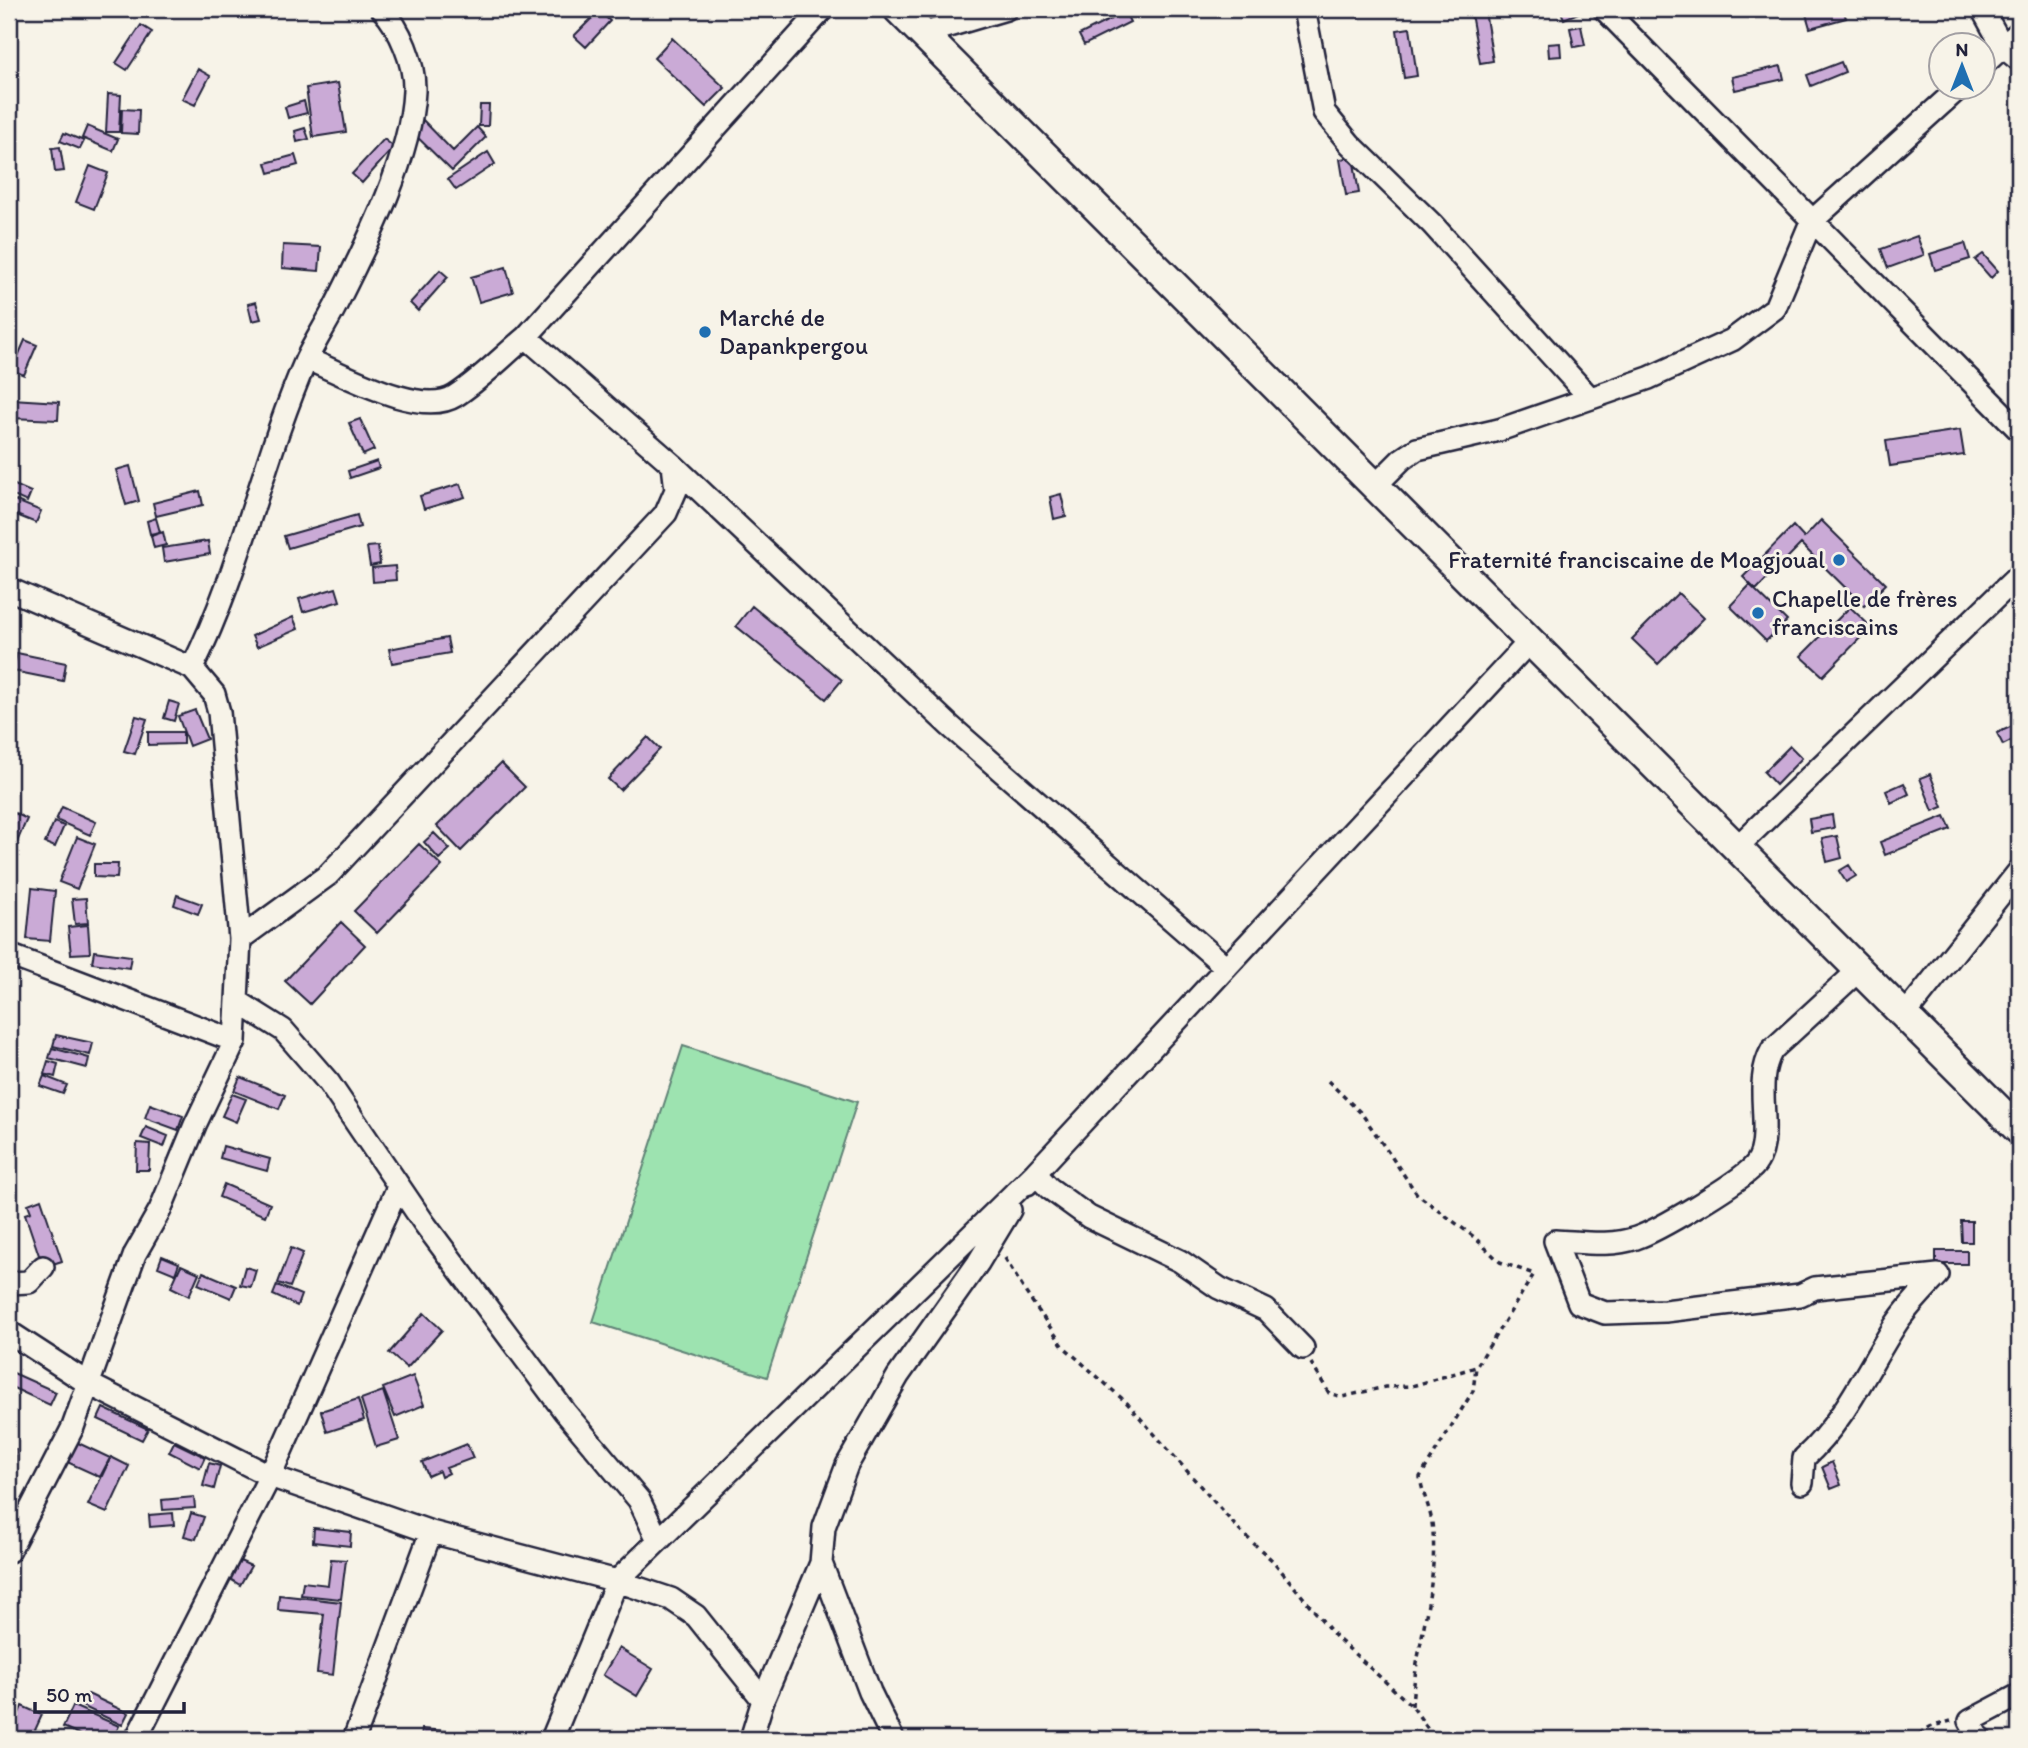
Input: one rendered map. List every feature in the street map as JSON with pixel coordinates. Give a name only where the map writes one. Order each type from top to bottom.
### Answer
[{"type":"main road","points":[[898,9],[925,33],[1736,848],[2016,1122]]},
{"type":"street","points":[[192,668],[225,595],[267,462],[307,359],[333,311],[384,202],[412,108],[414,89],[407,56],[389,16],[382,9]]},
{"type":"street","points":[[307,359],[393,395],[423,403],[453,397],[526,337],[823,9]]},
{"type":"street","points":[[925,33],[1006,9]]},
{"type":"street","points":[[1304,9],[1324,112],[1350,144],[1432,224],[1590,398]]},
{"type":"street","points":[[1605,9],[1811,222],[2019,430]]},
{"type":"street","points":[[1982,9],[2011,54]]},
{"type":"street","points":[[2011,54],[2019,32]]},
{"type":"street","points":[[1375,485],[1402,458],[1417,449],[1499,430],[1649,378],[1732,340],[1775,308],[1811,222],[1944,102]]},
{"type":"street","points":[[526,337],[673,465],[950,726],[1226,967]]},
{"type":"street","points":[[240,939],[328,875],[656,524],[666,513],[676,490],[673,465]]},
{"type":"street","points":[[1736,848],[2019,575]]},
{"type":"street","points":[[9,589],[192,668],[214,694],[219,712],[240,939],[235,1041],[195,1125],[160,1210],[135,1254],[73,1427],[9,1550]]},
{"type":"street","points":[[552,1739],[617,1581],[1035,1173],[1530,641]]},
{"type":"street","points":[[1905,1016],[1927,983],[2019,871]]},
{"type":"street","points":[[9,955],[235,1041]]},
{"type":"street","points":[[1802,1483],[1804,1458],[1850,1400],[1897,1322],[1938,1275],[1815,1289],[1800,1295],[1713,1308],[1605,1313],[1579,1303],[1555,1241],[1614,1242],[1636,1238],[1660,1227],[1752,1168],[1763,1145],[1763,1074],[1766,1060],[1772,1050],[1859,970]]},
{"type":"street","points":[[237,1001],[283,1030],[329,1083],[398,1187],[565,1412],[639,1500],[658,1541]]},
{"type":"street","points":[[751,1739],[764,1700],[821,1563],[824,1527],[847,1465],[898,1376],[978,1264],[994,1234],[1035,1173]]},
{"type":"street","points":[[1035,1173],[1049,1188],[1089,1217],[1180,1261],[1219,1288],[1266,1310],[1303,1348]]},
{"type":"street","points":[[136,1739],[270,1476],[398,1187]]},
{"type":"street","points":[[9,1283],[29,1282],[43,1267]]},
{"type":"street","points":[[9,1332],[89,1384],[270,1476],[432,1532],[617,1581],[671,1599],[696,1616],[764,1700]]},
{"type":"street","points":[[354,1739],[432,1532]]},
{"type":"street","points":[[821,1563],[870,1692],[893,1739]]},
{"type":"street","points":[[1975,1730],[2019,1695]]},
{"type":"path","points":[[1328,1081],[1362,1114],[1417,1194],[1474,1237],[1500,1262],[1534,1274],[1476,1367],[1473,1391],[1420,1477],[1433,1524],[1433,1553],[1424,1626],[1413,1675],[1412,1706]]},
{"type":"path","points":[[994,1234],[1008,1266],[1064,1347],[1127,1403],[1240,1531],[1273,1561],[1336,1637],[1412,1706],[1435,1739]]},
{"type":"path","points":[[1303,1348],[1329,1393],[1342,1397],[1385,1388],[1412,1386],[1476,1367]]},
{"type":"path","points":[[1911,1739],[1944,1721],[1975,1730]]},
{"type":"green space","points":[[683,1046],[857,1102],[767,1377],[593,1322]]},
{"type":"building","points":[[1560,9],[1582,9],[1583,11],[1564,19]]},
{"type":"building","points":[[1825,9],[1843,9],[1846,18],[1810,28],[1806,14]]},
{"type":"building","points":[[599,11],[610,21],[586,47],[574,36]]},
{"type":"building","points":[[1485,11],[1493,61],[1480,63],[1471,14]]},
{"type":"building","points":[[1125,12],[1130,22],[1084,45],[1079,35]]},
{"type":"building","points":[[141,25],[152,32],[127,70],[116,63]]},
{"type":"building","points":[[1581,26],[1585,45],[1574,47],[1570,28]]},
{"type":"building","points":[[1410,28],[1417,76],[1404,78],[1397,30]]},
{"type":"building","points":[[672,38],[725,88],[706,107],[654,58]]},
{"type":"building","points":[[1560,43],[1561,56],[1549,57],[1548,44]]},
{"type":"building","points":[[1841,62],[1845,72],[1811,86],[1807,75]]},
{"type":"building","points":[[1781,66],[1784,79],[1735,90],[1732,77]]},
{"type":"building","points":[[198,69],[210,76],[195,105],[182,99]]},
{"type":"building","points":[[338,83],[346,132],[313,137],[306,88]]},
{"type":"building","points":[[108,94],[121,95],[119,132],[106,132]]},
{"type":"building","points":[[304,101],[307,113],[288,118],[285,107]]},
{"type":"building","points":[[480,105],[489,105],[488,126],[479,126]]},
{"type":"building","points":[[122,109],[139,110],[138,134],[121,133]]},
{"type":"building","points":[[420,117],[453,151],[477,127],[486,137],[452,171],[408,128]]},
{"type":"building","points":[[87,126],[118,139],[113,151],[82,138]]},
{"type":"building","points":[[305,128],[309,139],[297,142],[295,131]]},
{"type":"building","points":[[64,133],[84,141],[80,149],[60,141]]},
{"type":"building","points":[[384,139],[394,147],[362,183],[352,174]]},
{"type":"building","points":[[60,147],[64,171],[55,172],[52,148]]},
{"type":"building","points":[[488,152],[495,164],[456,190],[448,179]]},
{"type":"building","points":[[295,155],[298,165],[269,173],[266,163]]},
{"type":"building","points":[[1353,157],[1359,193],[1346,195],[1340,159]]},
{"type":"building","points":[[90,166],[108,173],[94,209],[76,202]]},
{"type":"building","points":[[1917,236],[1924,255],[1888,268],[1881,249]]},
{"type":"building","points":[[1965,243],[1970,259],[1935,270],[1930,254]]},
{"type":"building","points":[[283,245],[321,247],[319,271],[282,268]]},
{"type":"building","points":[[1983,254],[1998,271],[1991,278],[1975,260]]},
{"type":"building","points":[[506,267],[513,292],[479,302],[471,277]]},
{"type":"building","points":[[440,270],[448,277],[418,311],[410,303]]},
{"type":"building","points":[[256,302],[261,319],[252,321],[248,304]]},
{"type":"building","points":[[25,340],[37,345],[24,375],[12,370]]},
{"type":"building","points":[[12,399],[59,402],[58,420],[11,418]]},
{"type":"building","points":[[360,419],[374,450],[363,455],[349,423]]},
{"type":"building","points":[[1960,430],[1964,455],[1890,466],[1886,441]]},
{"type":"building","points":[[377,461],[379,468],[350,478],[348,471]]},
{"type":"building","points":[[130,466],[139,501],[126,505],[116,470]]},
{"type":"building","points":[[10,483],[31,492],[27,502],[9,494]]},
{"type":"building","points":[[460,484],[465,497],[424,509],[420,496]]},
{"type":"building","points":[[200,491],[203,505],[156,516],[153,503]]},
{"type":"building","points":[[1061,494],[1066,516],[1054,519],[1050,497]]},
{"type":"building","points":[[9,498],[41,511],[36,523],[9,512]]},
{"type":"building","points":[[357,515],[360,527],[288,548],[284,536]]},
{"type":"building","points":[[156,518],[160,532],[150,534],[147,521]]},
{"type":"building","name":"Fraternité franciscaine de Moagjoual","points":[[1821,520],[1886,584],[1864,606],[1801,544],[1756,590],[1743,577],[1793,526],[1804,538]]},
{"type":"building","points":[[163,532],[166,545],[154,548],[151,536]]},
{"type":"building","points":[[208,541],[210,554],[164,562],[162,548]]},
{"type":"building","points":[[378,546],[380,564],[370,566],[367,547]]},
{"type":"building","points":[[395,566],[396,580],[373,582],[372,568]]},
{"type":"building","name":"Chapelle de frères franciscains","points":[[1750,585],[1787,621],[1766,641],[1730,606]]},
{"type":"building","points":[[336,588],[340,601],[303,612],[299,599]]},
{"type":"building","points":[[1678,593],[1704,618],[1658,664],[1632,639]]},
{"type":"building","points":[[752,606],[842,680],[826,699],[736,626]]},
{"type":"building","points":[[1850,607],[1871,627],[1823,676],[1801,656]]},
{"type":"building","points":[[293,617],[298,629],[257,647],[252,636]]},
{"type":"building","points":[[447,638],[450,653],[392,663],[389,649]]},
{"type":"building","points":[[17,653],[66,663],[63,681],[13,671]]},
{"type":"building","points":[[169,701],[179,704],[174,721],[164,718]]},
{"type":"building","points":[[195,710],[207,739],[189,746],[178,716]]},
{"type":"building","points":[[136,716],[147,719],[135,754],[124,751]]},
{"type":"building","points":[[2019,723],[2019,737],[2003,745],[1997,733]]},
{"type":"building","points":[[148,732],[183,732],[183,744],[148,745]]},
{"type":"building","points":[[648,737],[660,749],[620,790],[608,779]]},
{"type":"building","points":[[1790,746],[1802,758],[1776,785],[1764,772]]},
{"type":"building","points":[[501,763],[525,787],[461,851],[437,826]]},
{"type":"building","points":[[1930,774],[1943,807],[1933,811],[1920,778]]},
{"type":"building","points":[[1904,783],[1909,794],[1891,803],[1886,791]]},
{"type":"building","points":[[62,807],[96,822],[90,835],[56,820]]},
{"type":"building","points":[[15,813],[27,819],[9,860],[9,826]]},
{"type":"building","points":[[1832,815],[1834,828],[1811,832],[1809,819]]},
{"type":"building","points":[[1945,816],[1951,829],[1885,855],[1880,842]]},
{"type":"building","points":[[54,822],[64,826],[55,847],[45,843]]},
{"type":"building","points":[[434,833],[450,849],[439,859],[424,842]]},
{"type":"building","points":[[1837,836],[1842,858],[1827,862],[1822,839]]},
{"type":"building","points":[[77,837],[95,844],[77,889],[59,882]]},
{"type":"building","points":[[419,844],[442,866],[377,933],[354,911]]},
{"type":"building","points":[[94,864],[118,864],[117,878],[94,877]]},
{"type":"building","points":[[1849,865],[1856,876],[1846,882],[1839,871]]},
{"type":"building","points":[[32,888],[55,891],[50,941],[27,939]]},
{"type":"building","points":[[177,895],[202,904],[198,914],[174,905]]},
{"type":"building","points":[[86,898],[88,923],[75,924],[72,899]]},
{"type":"building","points":[[341,922],[365,945],[310,1004],[285,981]]},
{"type":"building","points":[[88,925],[90,953],[71,954],[68,927]]},
{"type":"building","points":[[94,951],[131,956],[129,968],[92,963]]},
{"type":"building","points":[[56,1035],[93,1043],[90,1055],[53,1046]]},
{"type":"building","points":[[52,1048],[89,1058],[87,1068],[49,1058]]},
{"type":"building","points":[[48,1061],[58,1064],[55,1077],[44,1074]]},
{"type":"building","points":[[44,1076],[67,1085],[63,1094],[40,1086]]},
{"type":"building","points":[[240,1077],[285,1095],[279,1109],[234,1091]]},
{"type":"building","points":[[232,1094],[246,1099],[236,1122],[222,1116]]},
{"type":"building","points":[[150,1104],[183,1116],[178,1130],[145,1118]]},
{"type":"building","points":[[146,1127],[168,1136],[164,1147],[141,1138]]},
{"type":"building","points":[[137,1143],[150,1144],[149,1170],[136,1170]]},
{"type":"building","points":[[223,1146],[270,1159],[267,1171],[220,1158]]},
{"type":"building","points":[[224,1184],[270,1204],[265,1216],[219,1197]]},
{"type":"building","points":[[41,1199],[62,1261],[43,1267],[25,1214],[31,1212],[28,1204]]},
{"type":"building","points":[[1961,1221],[1972,1221],[1972,1242],[1962,1242]]},
{"type":"building","points":[[291,1248],[303,1253],[290,1287],[278,1283]]},
{"type":"building","points":[[1936,1251],[1967,1251],[1967,1264],[1936,1264]]},
{"type":"building","points":[[162,1256],[179,1263],[175,1274],[158,1267]]},
{"type":"building","points":[[181,1265],[199,1273],[189,1296],[171,1287]]},
{"type":"building","points":[[245,1267],[256,1270],[251,1287],[240,1285]]},
{"type":"building","points":[[203,1272],[236,1286],[231,1298],[198,1284]]},
{"type":"building","points":[[277,1285],[301,1295],[297,1306],[273,1295]]},
{"type":"building","points":[[424,1313],[442,1330],[407,1368],[389,1353]]},
{"type":"building","points":[[9,1371],[56,1392],[50,1405],[9,1386]]},
{"type":"building","points":[[413,1376],[424,1405],[395,1417],[383,1388]]},
{"type":"building","points":[[383,1391],[399,1440],[376,1447],[361,1399]]},
{"type":"building","points":[[358,1399],[364,1420],[327,1432],[321,1411]]},
{"type":"building","points":[[103,1408],[148,1429],[142,1440],[98,1419]]},
{"type":"building","points":[[74,1441],[110,1458],[100,1477],[65,1461]]},
{"type":"building","points":[[174,1442],[205,1457],[200,1468],[169,1452]]},
{"type":"building","points":[[467,1444],[473,1458],[446,1468],[449,1473],[441,1477],[439,1471],[428,1476],[422,1462]]},
{"type":"building","points":[[9,1449],[16,1449],[16,1468],[9,1468]]},
{"type":"building","points":[[111,1457],[129,1466],[107,1513],[88,1505]]},
{"type":"building","points":[[1832,1462],[1841,1485],[1831,1489],[1822,1467]]},
{"type":"building","points":[[209,1463],[220,1466],[214,1489],[203,1486]]},
{"type":"building","points":[[194,1497],[195,1508],[163,1510],[162,1500]]},
{"type":"building","points":[[173,1513],[174,1525],[150,1527],[149,1515]]},
{"type":"building","points":[[191,1513],[204,1517],[196,1539],[184,1536]]},
{"type":"building","points":[[314,1528],[351,1532],[350,1546],[313,1542]]},
{"type":"building","points":[[331,1559],[346,1560],[341,1599],[301,1595],[303,1582],[328,1585]]},
{"type":"building","points":[[240,1561],[251,1566],[240,1585],[230,1579]]},
{"type":"building","points":[[279,1595],[341,1602],[333,1675],[317,1673],[324,1614],[278,1610]]},
{"type":"building","points":[[619,1648],[653,1669],[637,1696],[603,1675]]},
{"type":"building","points":[[88,1694],[128,1713],[122,1725],[82,1706]]},
{"type":"building","points":[[9,1700],[19,1705],[12,1723],[9,1722]]},
{"type":"building","points":[[22,1706],[42,1715],[31,1739],[9,1739]]},
{"type":"building","points":[[73,1706],[119,1726],[113,1739],[90,1739],[63,1727]]},
{"type":"building","points":[[422,1729],[457,1732],[456,1739],[421,1739]]},
{"type":"place","name":"Marché de Dapankpergou","points":[[705,332]]},
{"type":"place","name":"Fraternité franciscaine de Moagjoual","points":[[1839,560]]},
{"type":"place","name":"Chapelle de frères franciscains","points":[[1758,613]]}]
